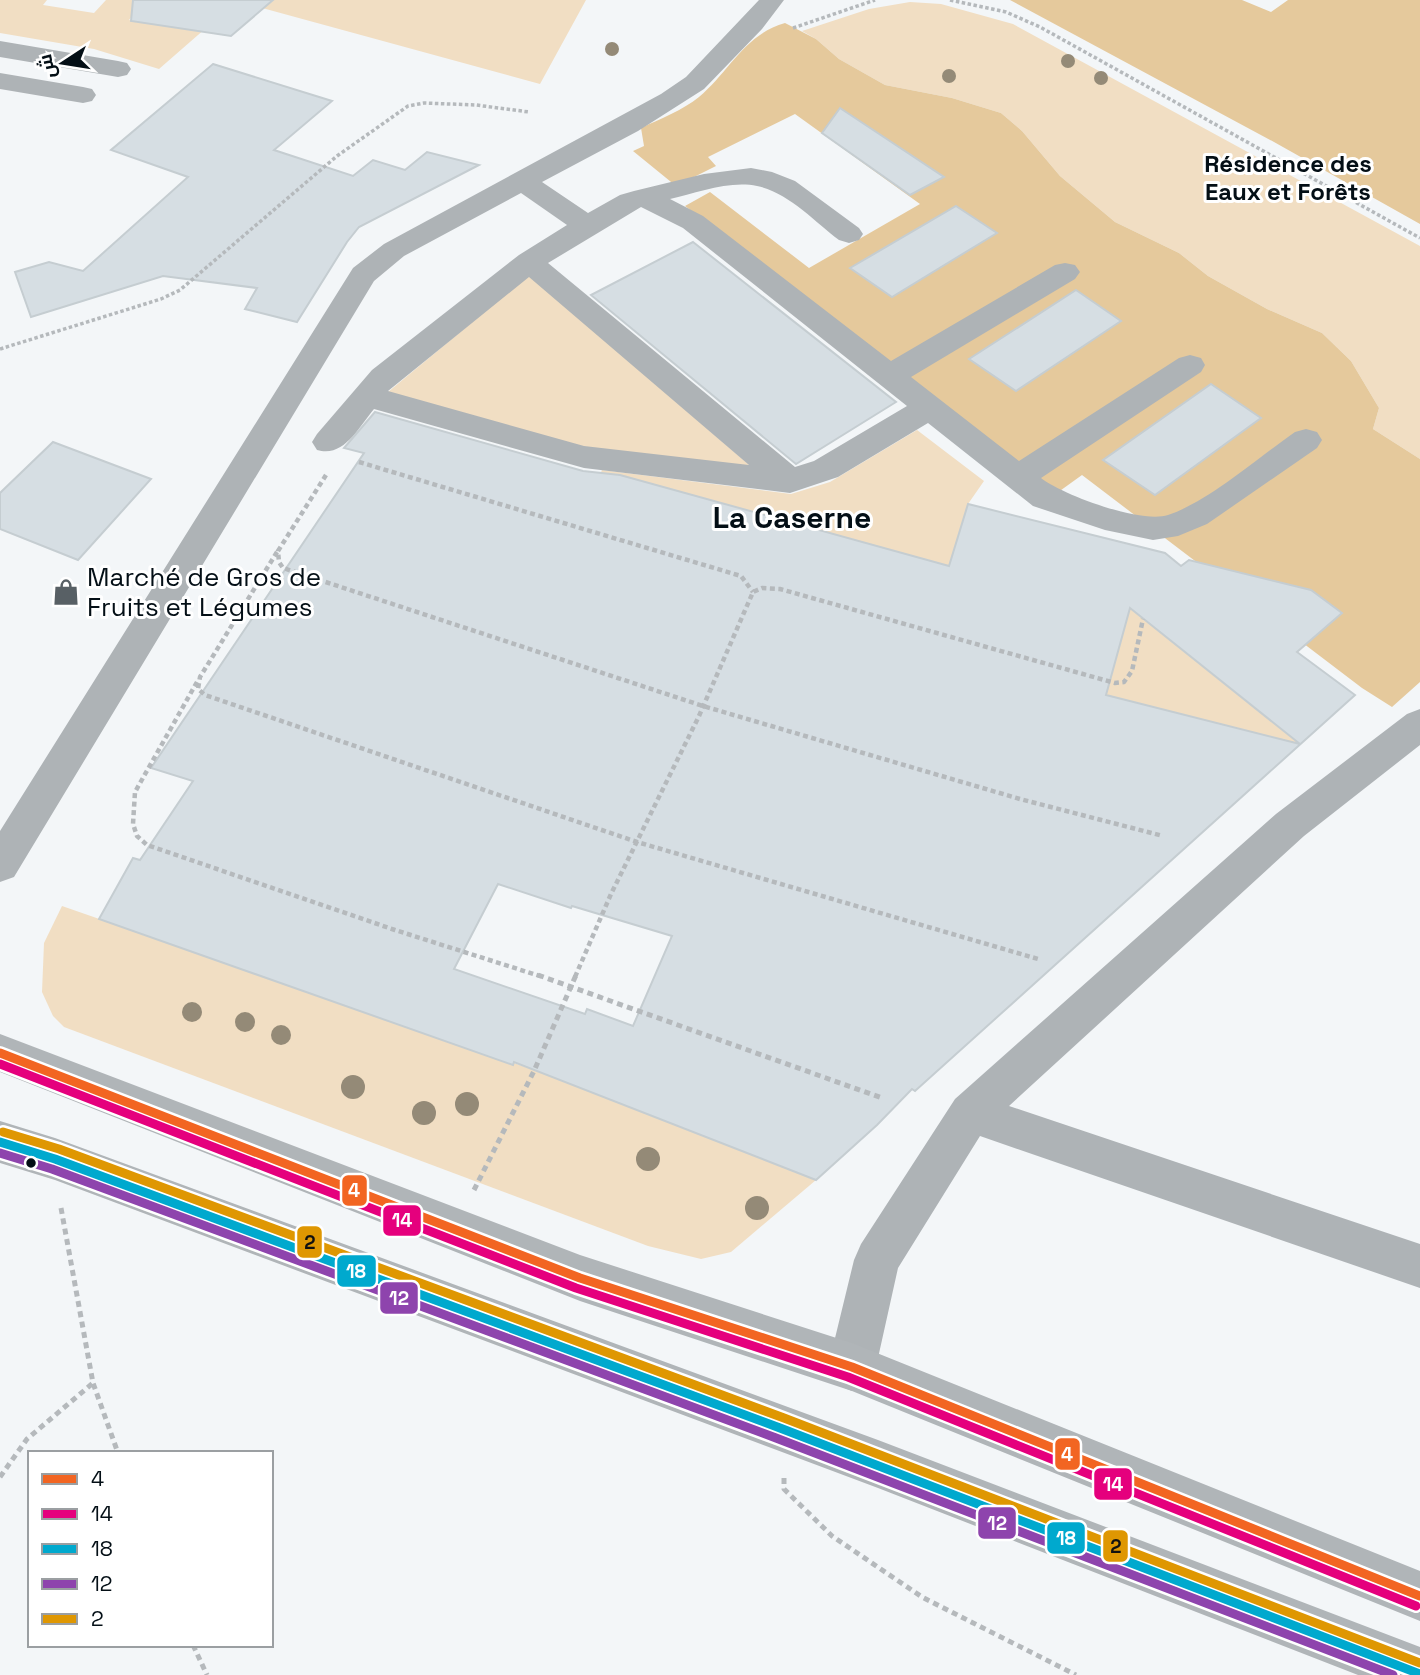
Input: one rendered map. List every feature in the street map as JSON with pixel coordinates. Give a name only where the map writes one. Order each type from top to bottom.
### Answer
[{"type":"main road","points":[[0,1053],[580,1278],[852,1367],[1420,1596]]},
{"type":"main road","points":[[0,1142],[55,1159],[780,1427],[1420,1672]]},
{"type":"street","points":[[0,865],[363,275],[394,250],[628,125],[695,83],[772,0]]},
{"type":"street","points":[[0,49],[118,69]]},
{"type":"street","points":[[0,81],[83,95]]},
{"type":"street","points":[[337,456],[367,396],[383,377],[529,262],[631,201],[740,177],[759,177],[778,184],[849,234]]},
{"type":"street","points":[[523,182],[587,225]]},
{"type":"street","points":[[644,197],[693,222],[1045,498],[1069,508],[1124,522],[1165,528],[1184,524],[1306,440]]},
{"type":"street","points":[[529,262],[790,481]]},
{"type":"street","points":[[890,375],[1065,272]]},
{"type":"street","points":[[1018,477],[1190,365]]},
{"type":"street","points":[[367,396],[584,457],[790,481],[827,469],[930,407]]},
{"type":"street","points":[[852,1367],[877,1260],[970,1113],[1290,825],[1420,724]]},
{"type":"street","points":[[970,1113],[1420,1266]]},
{"type":"path","points":[[802,25],[875,0]]},
{"type":"path","points":[[950,0],[1006,12],[1040,27],[1420,238]]},
{"type":"path","points":[[0,349],[161,299],[180,290],[337,156],[408,106],[425,103],[476,105],[529,112]]},
{"type":"path","points":[[753,592],[741,576],[337,456],[200,677],[135,792],[133,824],[137,836],[148,845],[395,930],[573,986],[882,1098]]},
{"type":"path","points":[[278,551],[279,562],[283,568],[703,706],[1020,799],[1163,836]]},
{"type":"path","points":[[454,1228],[534,1071],[636,842],[703,706],[753,592],[762,588],[780,589],[1115,683],[1124,682],[1132,671],[1143,619]]},
{"type":"path","points":[[200,677],[198,689],[205,695],[636,842],[1038,960]]},
{"type":"path","points":[[55,1159],[65,1239],[93,1383],[117,1451]]},
{"type":"path","points":[[0,1477],[27,1439],[93,1383]]},
{"type":"path","points":[[780,1427],[784,1489],[832,1536],[922,1597],[1076,1675]]},
{"type":"path","points":[[194,1647],[207,1675]]},
{"type":"shaded area","points":[[0,0],[47,0],[43,5],[94,13],[106,0],[145,0],[129,20],[182,29],[205,0],[586,0],[540,84],[237,1],[159,69],[94,49],[0,33]]},
{"type":"shaded area","points":[[1010,0],[1242,0],[1271,12],[1288,0],[1420,0],[1420,224],[1274,142]]},
{"type":"shaded area","points":[[910,2],[941,4],[1013,24],[1420,246],[1420,459],[1373,429],[1379,408],[1351,361],[1322,333],[1267,309],[1208,276],[1179,253],[1115,222],[1060,176],[1022,131],[1001,113],[952,98],[885,85],[839,59],[802,31],[869,9]]},
{"type":"shaded area","points":[[785,23],[816,39],[839,59],[885,85],[952,98],[1001,113],[1022,131],[1060,176],[1115,222],[1179,253],[1208,276],[1267,309],[1322,333],[1351,361],[1379,408],[1373,429],[1420,459],[1420,682],[1392,707],[1362,688],[1082,475],[1057,493],[685,206],[710,192],[809,268],[920,204],[795,114],[708,157],[716,166],[676,186],[633,151],[644,146],[641,128],[693,102],[748,45],[771,28]]},
{"type":"shaded area","points":[[529,275],[754,469],[580,446],[388,392]]},
{"type":"shaded area","points":[[917,430],[984,481],[968,504],[956,546],[1092,578],[1300,744],[769,609],[582,516],[602,470],[791,494],[830,482]]},
{"type":"shaded area","points":[[62,906],[554,1077],[816,1180],[731,1252],[701,1259],[648,1246],[64,1027],[53,1016],[42,992],[44,943]]},
{"type":"building","points":[[133,0],[273,0],[231,36],[131,21]]},
{"type":"building","points":[[213,64],[332,101],[274,150],[353,176],[373,160],[405,170],[427,152],[479,165],[359,227],[297,322],[245,309],[257,288],[163,276],[31,317],[15,272],[49,262],[83,271],[188,177],[111,150]]},
{"type":"building","points":[[840,108],[944,177],[910,195],[822,133]]},
{"type":"building","points":[[956,206],[997,233],[892,297],[850,268]]},
{"type":"building","points":[[693,242],[896,402],[796,464],[591,295]]},
{"type":"building","points":[[1076,290],[1121,321],[1016,391],[969,359]]},
{"type":"building","points":[[1211,384],[1261,418],[1155,495],[1103,460]]},
{"type":"building","points":[[375,412],[583,471],[620,475],[949,566],[968,504],[1165,553],[1181,566],[1189,560],[1311,590],[1342,613],[1297,652],[1355,695],[915,1091],[912,1089],[816,1180],[514,1062],[513,1065],[99,919],[133,858],[140,860],[193,781],[151,768],[364,453],[344,448]],"holes":[[[1130,608],[1300,744],[1106,695]],[[498,884],[672,936],[633,1026],[587,1009],[585,1014],[454,969]]]},
{"type":"building","points":[[53,442],[151,479],[78,560],[0,529],[0,493]]},
{"type":"transit line","name":"4","points":[[0,1053],[580,1278],[852,1367],[1420,1596]]},
{"type":"transit line","name":"14","points":[[0,1064],[576,1288],[848,1377],[1416,1606]]},
{"type":"transit line","name":"2","points":[[3,1132],[59,1149],[784,1418],[1420,1663]]},
{"type":"transit line","name":"18","points":[[0,1142],[55,1159],[780,1428],[1420,1674]]},
{"type":"transit line","name":"12","points":[[0,1153],[52,1169],[776,1438],[1393,1675]]},
{"type":"place","name":"Marché de Gros de Fruits et Légumes","points":[[66,592]]},
{"type":"district","name":"Résidence des Eaux et Forêts","points":[[1288,177]]},
{"type":"district","name":"La Caserne","points":[[792,517]]}]
